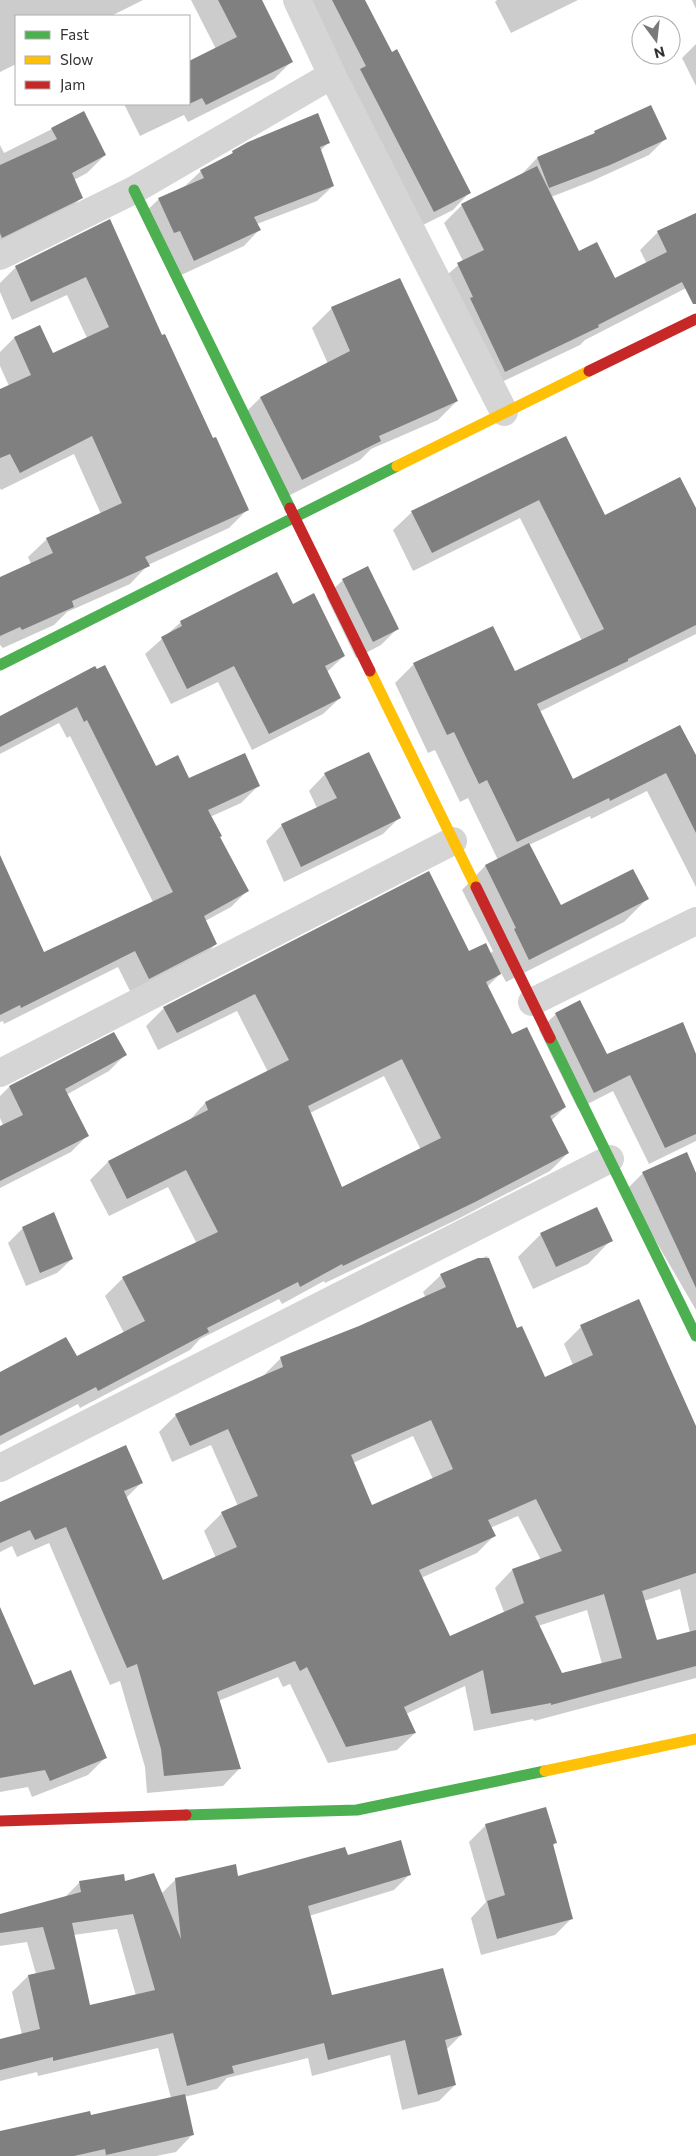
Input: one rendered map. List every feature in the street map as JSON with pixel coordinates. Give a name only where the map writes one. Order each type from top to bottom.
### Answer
[{"type":"street","points":[[297,0],[332,75],[504,412]]},
{"type":"street","points":[[0,256],[134,190],[332,75]]},
{"type":"street","points":[[134,190],[696,1336]]},
{"type":"street","points":[[0,665],[504,412],[696,319]]},
{"type":"street","points":[[0,1073],[454,841]]},
{"type":"street","points":[[532,1002],[696,921]]},
{"type":"street","points":[[0,1468],[610,1159]]},
{"type":"street","points":[[0,1821],[357,1810],[696,1739]]},
{"type":"building","points":[[218,0],[262,0],[293,62],[206,105],[202,98],[190,104],[190,60],[237,37]]},
{"type":"building","points":[[332,0],[365,0],[392,52],[397,49],[471,193],[434,212],[360,69],[366,66]]},
{"type":"building","points":[[651,105],[667,139],[610,165],[549,188],[537,157],[595,133],[594,131]]},
{"type":"building","points":[[84,111],[106,155],[72,173],[83,198],[2,238],[0,233],[0,165],[57,139],[51,128]]},
{"type":"building","points":[[318,113],[330,143],[320,147],[334,186],[254,217],[261,230],[194,261],[180,231],[174,233],[158,198],[204,178],[200,170],[233,153],[232,151],[248,142]]},
{"type":"building","points":[[537,166],[579,251],[597,242],[615,278],[667,252],[657,231],[696,213],[696,304],[693,304],[682,282],[598,325],[599,327],[505,372],[470,298],[473,297],[457,263],[484,250],[461,204]]},
{"type":"building","points":[[110,219],[162,335],[165,334],[213,438],[216,437],[249,510],[145,557],[150,566],[72,601],[74,607],[22,630],[20,627],[0,636],[0,577],[53,553],[46,538],[122,503],[92,436],[20,473],[10,454],[0,458],[0,389],[31,375],[14,337],[40,325],[53,353],[109,327],[86,277],[31,302],[15,266]]},
{"type":"building","points":[[400,278],[458,401],[379,436],[381,441],[302,480],[260,397],[350,351],[331,307]]},
{"type":"building","points":[[566,436],[605,515],[680,477],[696,508],[696,625],[628,659],[628,661],[537,704],[573,779],[680,725],[696,755],[696,833],[666,773],[610,801],[609,798],[517,842],[487,780],[479,784],[454,732],[447,735],[413,663],[493,626],[515,671],[604,629],[539,500],[432,553],[411,511]]},
{"type":"building","points":[[368,566],[399,629],[373,642],[342,579]]},
{"type":"building","points":[[277,572],[293,604],[314,593],[345,656],[325,666],[341,698],[269,734],[234,666],[187,689],[161,637],[182,626],[180,621]]},
{"type":"building","points":[[105,665],[156,766],[178,755],[189,778],[245,753],[260,786],[208,810],[249,891],[204,916],[217,944],[149,979],[135,951],[21,1008],[20,1005],[0,1015],[0,855],[44,952],[173,892],[87,720],[84,722],[77,707],[0,747],[0,716],[95,666],[97,669]]},
{"type":"building","points":[[369,752],[401,818],[301,867],[281,824],[337,798],[324,773]]},
{"type":"building","points":[[529,843],[561,905],[633,869],[649,899],[529,960],[514,929],[516,928],[485,865]]},
{"type":"building","points":[[429,871],[469,951],[486,943],[501,974],[486,982],[512,1034],[527,1027],[566,1107],[550,1116],[569,1153],[475,1202],[343,1266],[342,1264],[300,1287],[298,1282],[207,1328],[209,1332],[98,1391],[96,1387],[0,1436],[0,1372],[66,1337],[77,1356],[145,1321],[122,1277],[218,1232],[186,1170],[127,1199],[108,1161],[208,1110],[205,1102],[289,1060],[255,994],[177,1033],[163,1007]],"holes":[[[402,1059],[441,1138],[342,1187],[308,1106]]]},
{"type":"building","points":[[580,1000],[607,1054],[683,1022],[696,1054],[696,1134],[665,1148],[630,1075],[594,1093],[555,1013]]},
{"type":"building","points":[[114,1032],[127,1055],[65,1089],[89,1136],[0,1181],[0,1126],[23,1115],[9,1086]]},
{"type":"building","points":[[687,1152],[696,1173],[696,1288],[642,1172]]},
{"type":"building","points":[[597,1207],[613,1241],[556,1267],[540,1233]]},
{"type":"building","points":[[54,1212],[73,1259],[40,1273],[22,1227]]},
{"type":"building","points":[[478,1258],[489,1258],[517,1328],[522,1326],[545,1377],[593,1355],[580,1325],[639,1299],[696,1426],[696,1573],[642,1591],[657,1640],[696,1630],[696,1666],[551,1705],[551,1703],[491,1714],[483,1670],[404,1707],[416,1733],[346,1747],[307,1667],[300,1671],[295,1661],[217,1692],[241,1769],[164,1776],[161,1749],[137,1664],[127,1668],[66,1527],[35,1540],[30,1530],[0,1543],[0,1502],[126,1445],[143,1483],[124,1491],[163,1580],[237,1547],[221,1512],[258,1496],[228,1429],[190,1446],[175,1414],[283,1367],[280,1357],[359,1326],[446,1287],[440,1274]],"holes":[[[431,1420],[453,1469],[372,1505],[351,1455]],[[536,1499],[562,1551],[512,1569],[524,1603],[450,1636],[419,1570],[496,1536],[488,1520]],[[604,1594],[622,1658],[562,1673],[535,1616]]]},
{"type":"building","points":[[0,1607],[34,1685],[71,1670],[107,1758],[50,1781],[45,1770],[0,1778]]},
{"type":"building","points":[[546,1807],[557,1843],[553,1844],[573,1919],[497,1939],[487,1901],[505,1895],[485,1824]]},
{"type":"building","points":[[401,1840],[411,1875],[308,1906],[332,1995],[443,1968],[462,2035],[445,2040],[456,2085],[418,2095],[405,2040],[328,2060],[324,2043],[232,2066],[234,2073],[187,2086],[173,2033],[53,2061],[53,2057],[0,2070],[0,2039],[40,2029],[28,1975],[55,1969],[43,1927],[0,1933],[0,1914],[81,1892],[79,1881],[124,1874],[125,1881],[154,1873],[181,1939],[175,1878],[236,1864],[238,1876],[345,1847],[348,1855]],"holes":[[[133,1914],[155,1990],[90,2005],[72,1923]]]},
{"type":"building","points":[[185,2094],[194,2135],[106,2155],[105,2149],[74,2156],[0,2156],[0,2131],[90,2111],[91,2115]]},
{"type":"traffic: fast","points":[[134,190],[290,508]]},
{"type":"traffic: fast","points":[[0,665],[397,466]]},
{"type":"traffic: fast","points":[[550,1038],[696,1336]]},
{"type":"traffic: fast","points":[[186,1815],[357,1810],[545,1771]]},
{"type":"traffic: slow","points":[[397,466],[589,371]]},
{"type":"traffic: slow","points":[[370,671],[476,887]]},
{"type":"traffic: slow","points":[[545,1771],[696,1739]]},
{"type":"traffic: jam","points":[[589,371],[696,319]]},
{"type":"traffic: jam","points":[[290,508],[370,671]]},
{"type":"traffic: jam","points":[[476,887],[550,1038]]},
{"type":"traffic: jam","points":[[0,1821],[186,1815]]}]
